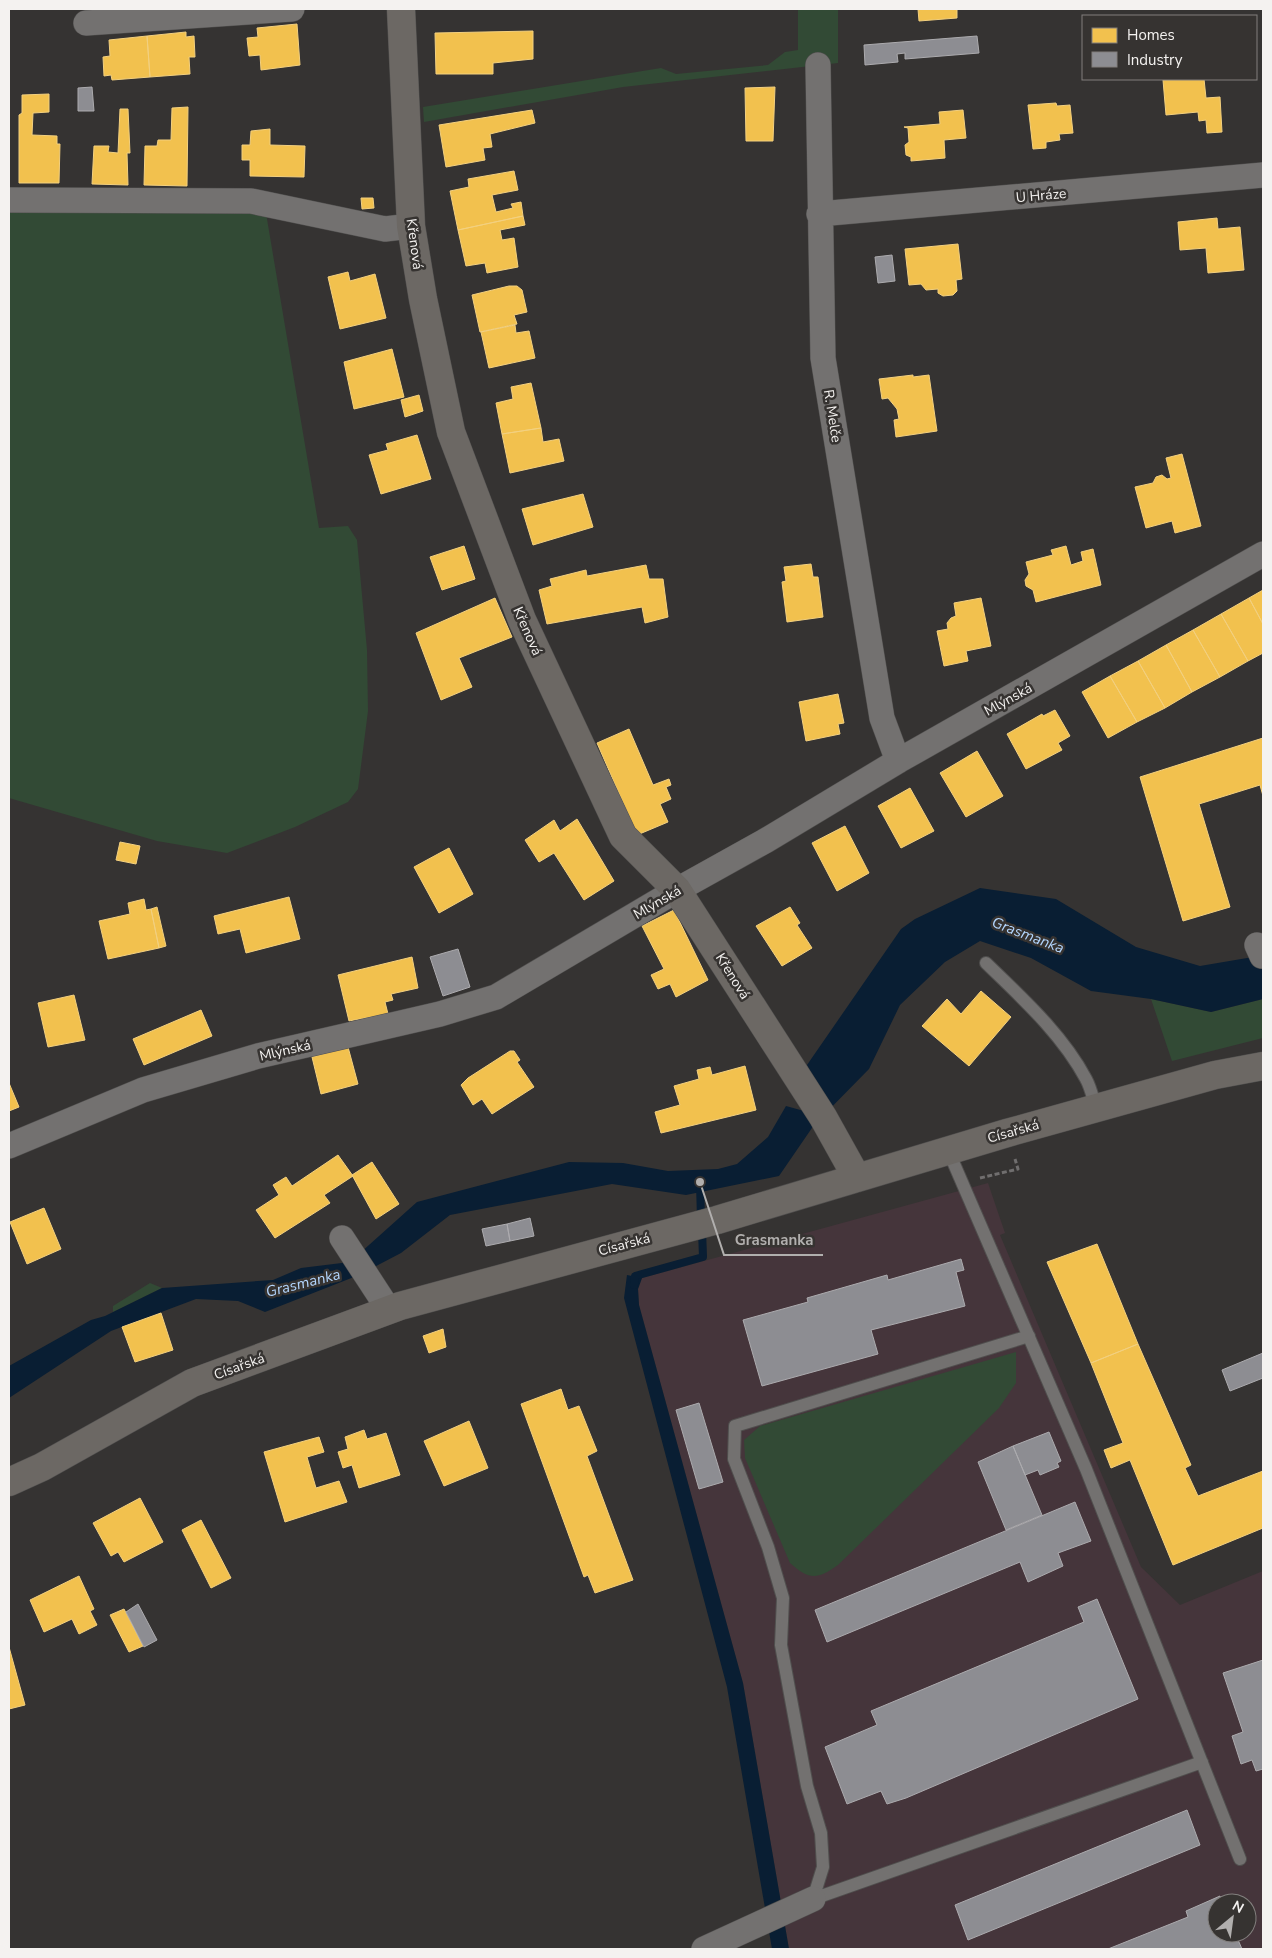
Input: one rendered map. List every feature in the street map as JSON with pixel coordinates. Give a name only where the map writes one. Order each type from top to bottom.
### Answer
[{"type":"street","points":[[86,23],[292,9]]},
{"type":"street","name":"Křenová","points":[[401,9],[411,226],[423,299],[451,432],[522,620],[623,836],[677,890],[817,1108],[857,1178]]},
{"type":"street","name":"R. Melče","points":[[818,65],[819,214],[823,358],[882,718],[898,761]]},
{"type":"street","name":"U Hráze","points":[[819,214],[1263,175]]},
{"type":"street","points":[[9,200],[251,201],[385,229],[411,226]]},
{"type":"street","name":"Mlýnská","points":[[9,1146],[143,1090],[258,1056],[440,1014],[496,997],[677,890],[765,841],[898,761],[1263,554]]},
{"type":"street","name":"Císařská","points":[[9,1482],[42,1467],[180,1388],[389,1310],[705,1222],[1096,1108],[1215,1075],[1263,1066]]},
{"type":"street","points":[[342,1238],[389,1310]]},
{"type":"street","points":[[704,1949],[813,1899]]},
{"type":"lane","points":[[986,963],[1042,1018],[1086,1080],[1096,1108]]},
{"type":"lane","points":[[948,1150],[1086,1468],[1240,1859]]},
{"type":"lane","points":[[813,1899],[823,1867],[821,1833],[807,1786],[781,1645],[783,1598],[768,1548],[734,1458],[735,1426],[1028,1336]]},
{"type":"lane","points":[[813,1899],[1202,1762]]},
{"type":"shaded area","points":[[988,1183],[1005,1233],[1000,1235],[1141,1567],[1180,1605],[1263,1571],[1263,1949],[789,1949],[743,1683],[639,1305],[638,1289],[642,1278]]},
{"type":"green space","points":[[798,9],[838,9],[838,63],[623,87],[424,122],[423,107],[661,68],[676,74],[768,65],[785,52],[798,50]]},
{"type":"green space","points":[[9,209],[266,213],[319,528],[348,526],[357,540],[367,650],[368,711],[358,789],[348,802],[295,827],[227,853],[157,841],[9,798]]},
{"type":"green space","points":[[1151,999],[1211,1012],[1263,999],[1263,1038],[1172,1061]]},
{"type":"green space","points":[[150,1283],[162,1288],[113,1312],[113,1306]]},
{"type":"green space","points":[[1016,1352],[1016,1383],[999,1408],[838,1565],[824,1573],[813,1576],[803,1573],[790,1563],[745,1458],[744,1440],[760,1426]]},
{"type":"water","points":[[980,888],[1056,899],[1136,947],[1200,966],[1253,957],[1263,965],[1263,999],[1211,1012],[1151,999],[1091,991],[1031,958],[980,941],[945,962],[900,1005],[869,1069],[814,1125],[779,1176],[686,1195],[612,1184],[450,1215],[401,1253],[359,1275],[265,1312],[238,1301],[196,1299],[111,1331],[9,1398],[9,1366],[91,1320],[105,1316],[162,1288],[273,1280],[301,1268],[350,1262],[417,1202],[569,1162],[623,1163],[668,1171],[718,1169],[737,1164],[768,1137],[786,1106],[804,1111],[817,1085],[807,1065],[901,929],[915,919]]},
{"type":"water","points":[[627,1275],[642,1278],[638,1289],[639,1305],[743,1683],[789,1949],[772,1949],[727,1687],[624,1298]]},
{"type":"building: Homes","points":[[918,9],[957,9],[957,18],[919,21]]},
{"type":"building: Homes","points":[[297,24],[300,65],[261,70],[260,55],[249,56],[247,38],[258,37],[257,28]]},
{"type":"building: Homes","points":[[533,31],[533,59],[493,63],[493,74],[436,74],[435,33]]},
{"type":"building: Homes","points":[[186,32],[186,37],[194,36],[195,57],[189,57],[190,74],[150,77],[147,36]]},
{"type":"building: Homes","points":[[147,36],[150,77],[112,80],[111,75],[104,76],[103,57],[110,56],[109,40]]},
{"type":"building: Homes","points":[[1163,80],[1204,80],[1206,98],[1220,97],[1222,132],[1207,133],[1206,120],[1199,121],[1198,112],[1166,115]]},
{"type":"building: Homes","points":[[775,87],[773,141],[746,141],[745,88]]},
{"type":"building: Homes","points":[[49,94],[49,112],[33,113],[32,135],[57,136],[57,144],[60,144],[59,183],[19,183],[19,115],[22,113],[22,95]]},
{"type":"building: Homes","points":[[1056,103],[1057,106],[1070,105],[1073,133],[1059,134],[1060,140],[1046,142],[1046,148],[1033,149],[1028,105]]},
{"type":"building: Homes","points":[[188,107],[187,186],[144,185],[145,146],[157,146],[158,140],[171,140],[172,108]]},
{"type":"building: Homes","points":[[120,109],[128,109],[130,153],[127,153],[128,185],[92,184],[94,146],[109,146],[108,152],[118,153]]},
{"type":"building: Homes","points":[[532,110],[535,123],[490,134],[492,147],[483,148],[485,160],[446,167],[439,125]]},
{"type":"building: Homes","points":[[963,110],[966,138],[944,140],[945,158],[911,161],[911,157],[906,155],[905,145],[909,142],[908,128],[904,127],[940,124],[939,112]]},
{"type":"building: Homes","points":[[270,129],[270,145],[305,146],[304,177],[250,176],[250,160],[242,160],[242,145],[250,145],[251,131]]},
{"type":"building: Homes","points":[[514,171],[518,190],[492,195],[496,212],[513,208],[511,204],[521,202],[523,216],[458,230],[450,191],[469,187],[468,179]]},
{"type":"building: Homes","points":[[361,198],[373,198],[374,208],[362,209]]},
{"type":"building: Homes","points":[[523,216],[525,225],[500,230],[502,240],[514,238],[518,267],[487,273],[485,263],[466,266],[458,230]]},
{"type":"building: Homes","points":[[1217,218],[1218,229],[1240,227],[1244,270],[1208,273],[1206,248],[1180,250],[1178,222]]},
{"type":"building: Homes","points":[[958,244],[962,279],[956,280],[957,291],[953,295],[943,296],[938,293],[938,289],[926,290],[921,284],[909,285],[905,249]]},
{"type":"building: Homes","points":[[348,272],[350,281],[375,274],[386,318],[340,329],[328,277]]},
{"type":"building: Homes","points":[[509,286],[517,286],[522,290],[527,312],[514,315],[517,324],[480,332],[472,295]]},
{"type":"building: Homes","points":[[515,325],[516,333],[529,331],[535,358],[489,368],[481,332]]},
{"type":"building: Homes","points":[[392,349],[404,397],[354,409],[344,362]]},
{"type":"building: Homes","points":[[913,375],[913,377],[929,375],[937,431],[896,437],[894,420],[899,419],[897,409],[888,398],[882,399],[879,379]]},
{"type":"building: Homes","points":[[531,383],[541,428],[502,434],[496,403],[513,399],[511,387]]},
{"type":"building: Homes","points":[[419,395],[423,411],[405,417],[401,400]]},
{"type":"building: Homes","points":[[541,428],[543,442],[559,439],[564,461],[510,473],[502,434]]},
{"type":"building: Homes","points":[[417,435],[431,479],[381,494],[369,455],[388,450],[386,444]]},
{"type":"building: Homes","points":[[1182,454],[1201,526],[1175,533],[1172,521],[1146,528],[1135,487],[1153,483],[1156,477],[1162,475],[1167,479],[1171,478],[1166,458]]},
{"type":"building: Homes","points":[[583,494],[593,527],[533,545],[522,509]]},
{"type":"building: Homes","points":[[464,546],[475,579],[442,590],[430,557]]},
{"type":"building: Homes","points":[[1066,546],[1071,565],[1083,561],[1081,552],[1093,549],[1101,585],[1036,602],[1033,590],[1026,586],[1025,580],[1029,574],[1026,562],[1053,555],[1051,550]]},
{"type":"building: Homes","points":[[811,564],[813,577],[818,577],[823,617],[787,622],[782,582],[786,581],[784,567]]},
{"type":"building: Homes","points":[[646,565],[649,579],[663,579],[668,617],[645,623],[642,607],[547,624],[539,590],[552,586],[550,579],[586,570],[587,576]]},
{"type":"building: Homes","points":[[1263,590],[1263,624],[1249,598]]},
{"type":"building: Homes","points":[[495,598],[512,637],[459,658],[472,687],[441,700],[416,633]]},
{"type":"building: Homes","points":[[981,598],[991,646],[966,651],[968,661],[944,666],[937,631],[948,629],[947,623],[956,616],[954,603]]},
{"type":"building: Homes","points":[[1249,598],[1263,624],[1263,653],[1248,661],[1221,614]]},
{"type":"building: Homes","points":[[1221,614],[1248,661],[1220,677],[1193,630]]},
{"type":"building: Homes","points":[[1193,630],[1220,677],[1192,692],[1166,645]]},
{"type":"building: Homes","points":[[1166,645],[1192,692],[1165,708],[1138,661]]},
{"type":"building: Homes","points":[[1138,661],[1165,708],[1137,722],[1110,676]]},
{"type":"building: Homes","points":[[1110,676],[1137,722],[1108,738],[1082,692]]},
{"type":"building: Homes","points":[[838,694],[844,723],[838,724],[840,734],[806,741],[799,702]]},
{"type":"building: Homes","points":[[1055,710],[1070,736],[1058,743],[1062,750],[1026,769],[1007,734],[1042,714],[1043,716]]},
{"type":"building: Homes","points":[[629,729],[653,785],[669,779],[671,785],[666,787],[671,799],[660,804],[668,822],[637,835],[597,743]]},
{"type":"building: Homes","points":[[1263,738],[1263,796],[1260,785],[1199,804],[1230,907],[1183,921],[1140,777]]},
{"type":"building: Homes","points":[[977,751],[1003,796],[966,817],[940,773]]},
{"type":"building: Homes","points":[[910,788],[934,831],[901,848],[878,806]]},
{"type":"building: Homes","points":[[577,819],[614,881],[584,900],[554,853],[539,862],[525,840],[554,820],[560,831]]},
{"type":"building: Homes","points":[[845,826],[869,873],[837,891],[812,843]]},
{"type":"building: Homes","points":[[120,842],[140,846],[136,864],[116,860]]},
{"type":"building: Homes","points":[[449,848],[473,894],[439,913],[414,867]]},
{"type":"building: Homes","points":[[289,897],[300,939],[246,953],[240,929],[218,934],[214,916]]},
{"type":"building: Homes","points":[[144,899],[146,910],[151,909],[159,948],[108,959],[99,921],[130,914],[128,903]]},
{"type":"building: Homes","points":[[157,907],[166,946],[159,948],[151,909]]},
{"type":"building: Homes","points":[[790,907],[800,923],[797,925],[812,948],[782,966],[756,926]]},
{"type":"building: Homes","points":[[674,910],[708,980],[676,997],[670,984],[658,989],[651,975],[664,969],[642,926]]},
{"type":"building: Homes","points":[[412,957],[418,988],[391,994],[393,1000],[385,1002],[388,1014],[349,1021],[338,975]]},
{"type":"building: Homes","points":[[981,991],[1011,1017],[969,1066],[922,1026],[947,999],[961,1014]]},
{"type":"building: Homes","points":[[74,995],[85,1040],[48,1047],[38,1003]]},
{"type":"building: Homes","points":[[201,1010],[212,1036],[144,1065],[133,1039]]},
{"type":"building: Homes","points":[[348,1047],[358,1084],[321,1094],[312,1057]]},
{"type":"building: Homes","points":[[510,1051],[514,1051],[520,1060],[517,1062],[534,1087],[492,1114],[482,1099],[473,1105],[461,1085],[468,1078]]},
{"type":"building: Homes","points":[[745,1066],[756,1110],[661,1133],[655,1112],[680,1105],[674,1086],[699,1079],[697,1070],[710,1067],[712,1075]]},
{"type":"building: Homes","points":[[9,1083],[19,1107],[9,1111]]},
{"type":"building: Homes","points":[[338,1155],[353,1176],[324,1195],[330,1203],[275,1238],[256,1210],[279,1195],[273,1185],[286,1177],[292,1186]]},
{"type":"building: Homes","points":[[372,1162],[399,1204],[376,1219],[352,1175]]},
{"type":"building: Homes","points":[[44,1208],[61,1249],[27,1264],[10,1222]]},
{"type":"building: Homes","points":[[1097,1244],[1138,1344],[1091,1363],[1047,1262]]},
{"type":"building: Homes","points":[[161,1313],[173,1350],[135,1362],[122,1327]]},
{"type":"building: Homes","points":[[443,1329],[446,1347],[429,1353],[423,1336]]},
{"type":"building: Homes","points":[[1138,1344],[1191,1465],[1185,1468],[1198,1496],[1263,1471],[1263,1528],[1173,1565],[1130,1460],[1111,1468],[1104,1450],[1123,1443],[1091,1363]]},
{"type":"building: Homes","points":[[561,1389],[568,1410],[579,1406],[597,1451],[587,1456],[633,1580],[595,1593],[588,1575],[584,1577],[521,1404]]},
{"type":"building: Homes","points":[[469,1421],[488,1468],[444,1486],[424,1441]]},
{"type":"building: Homes","points":[[364,1430],[367,1439],[386,1433],[400,1475],[359,1488],[352,1465],[343,1468],[338,1452],[348,1449],[345,1437]]},
{"type":"building: Homes","points":[[319,1437],[324,1452],[307,1457],[316,1488],[339,1481],[347,1502],[285,1522],[264,1452]]},
{"type":"building: Homes","points":[[140,1498],[163,1542],[124,1562],[118,1552],[111,1556],[93,1523]]},
{"type":"building: Homes","points":[[201,1520],[231,1578],[211,1588],[182,1530]]},
{"type":"building: Homes","points":[[79,1576],[94,1609],[90,1611],[97,1625],[79,1634],[72,1619],[44,1632],[30,1600]]},
{"type":"building: Homes","points":[[124,1609],[143,1646],[129,1652],[110,1615]]},
{"type":"building: Homes","points":[[9,1647],[25,1705],[9,1709]]},
{"type":"building: Industry","points":[[977,36],[979,53],[905,59],[905,53],[897,54],[898,62],[865,65],[864,45]]},
{"type":"building: Industry","points":[[92,87],[94,111],[78,111],[78,88]]},
{"type":"building: Industry","points":[[892,255],[895,281],[878,283],[875,257]]},
{"type":"building: Industry","points":[[458,949],[470,987],[443,996],[430,957]]},
{"type":"building: Industry","points":[[530,1218],[534,1236],[510,1241],[507,1224]]},
{"type":"building: Industry","points":[[507,1224],[510,1241],[486,1246],[482,1229]]},
{"type":"building: Industry","points":[[961,1259],[964,1270],[956,1272],[965,1306],[871,1330],[878,1354],[762,1386],[743,1320],[808,1302],[807,1298],[887,1275],[888,1280]]},
{"type":"building: Industry","points":[[1263,1353],[1263,1378],[1230,1391],[1222,1370]]},
{"type":"building: Industry","points":[[699,1403],[723,1482],[699,1489],[676,1410]]},
{"type":"building: Industry","points":[[1049,1432],[1061,1461],[1057,1463],[1059,1467],[1040,1475],[1038,1470],[1025,1475],[1013,1446]]},
{"type":"building: Industry","points":[[1013,1446],[1042,1515],[1006,1530],[978,1462]]},
{"type":"building: Industry","points":[[1075,1502],[1091,1541],[1058,1553],[1063,1566],[1028,1582],[1020,1562],[827,1642],[815,1610]]},
{"type":"building: Industry","points":[[1097,1599],[1138,1699],[906,1798],[887,1804],[881,1791],[847,1804],[825,1747],[877,1725],[871,1711],[1084,1622],[1078,1607]]},
{"type":"building: Industry","points":[[138,1604],[157,1640],[144,1647],[126,1612]]},
{"type":"building: Industry","points":[[1263,1660],[1263,1769],[1256,1771],[1252,1760],[1241,1764],[1232,1736],[1243,1732],[1223,1673]]},
{"type":"building: Industry","points":[[1187,1810],[1200,1845],[968,1940],[955,1905]]},
{"type":"building: Industry","points":[[1207,1902],[1207,1943],[1239,1943],[1242,1949],[1108,1949],[1188,1917],[1186,1911]]},
{"type":"waterway","points":[[700,1183],[701,1219]]},
{"type":"waterway","points":[[634,1285],[635,1276],[703,1257],[702,1230]]},
{"type":"place","name":"Grasmanka","points":[[700,1182]]}]
